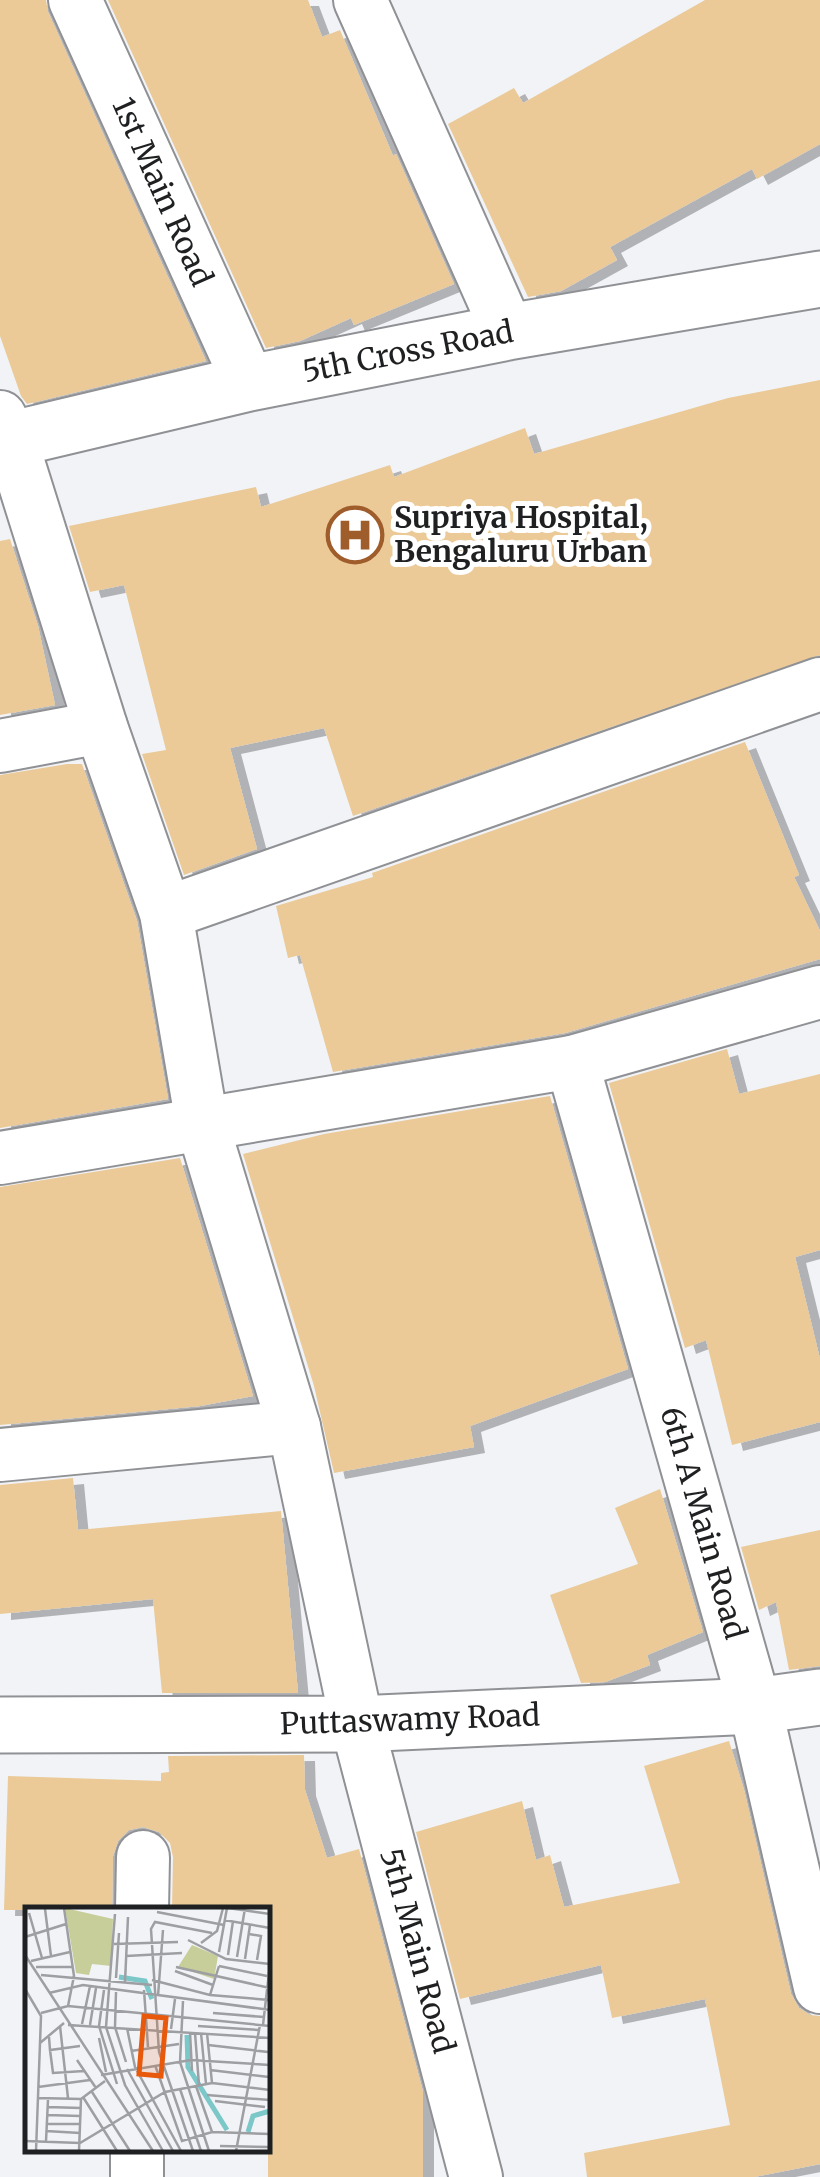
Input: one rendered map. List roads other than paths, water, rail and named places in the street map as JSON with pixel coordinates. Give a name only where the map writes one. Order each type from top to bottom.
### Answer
[{"type":"street","name":"1st Main Road","points":[[76,0],[249,383]]},
{"type":"street","points":[[360,0],[508,332]]},
{"type":"street","name":"5th Cross Road","points":[[4,433],[508,332],[820,278]]},
{"type":"street","name":"5th Main Road","points":[[4,433],[166,913],[202,1123],[294,1427],[358,1724],[476,2177]]},
{"type":"street","points":[[166,913],[820,684]]},
{"type":"street","points":[[0,746],[101,727]]},
{"type":"street","points":[[0,1158],[572,1062],[820,992]]},
{"type":"street","name":"6th A Main Road","points":[[572,1062],[755,1706],[820,1988]]},
{"type":"street","points":[[0,1455],[294,1427]]},
{"type":"street","name":"Puttaswamy Road","points":[[0,1725],[358,1724],[755,1706],[820,1697]]},
{"type":"street","points":[[142,1907],[143,1857]]},
{"type":"place","name":"Supriya Hospital, Bengaluru Urban","points":[[355,535]]}]
